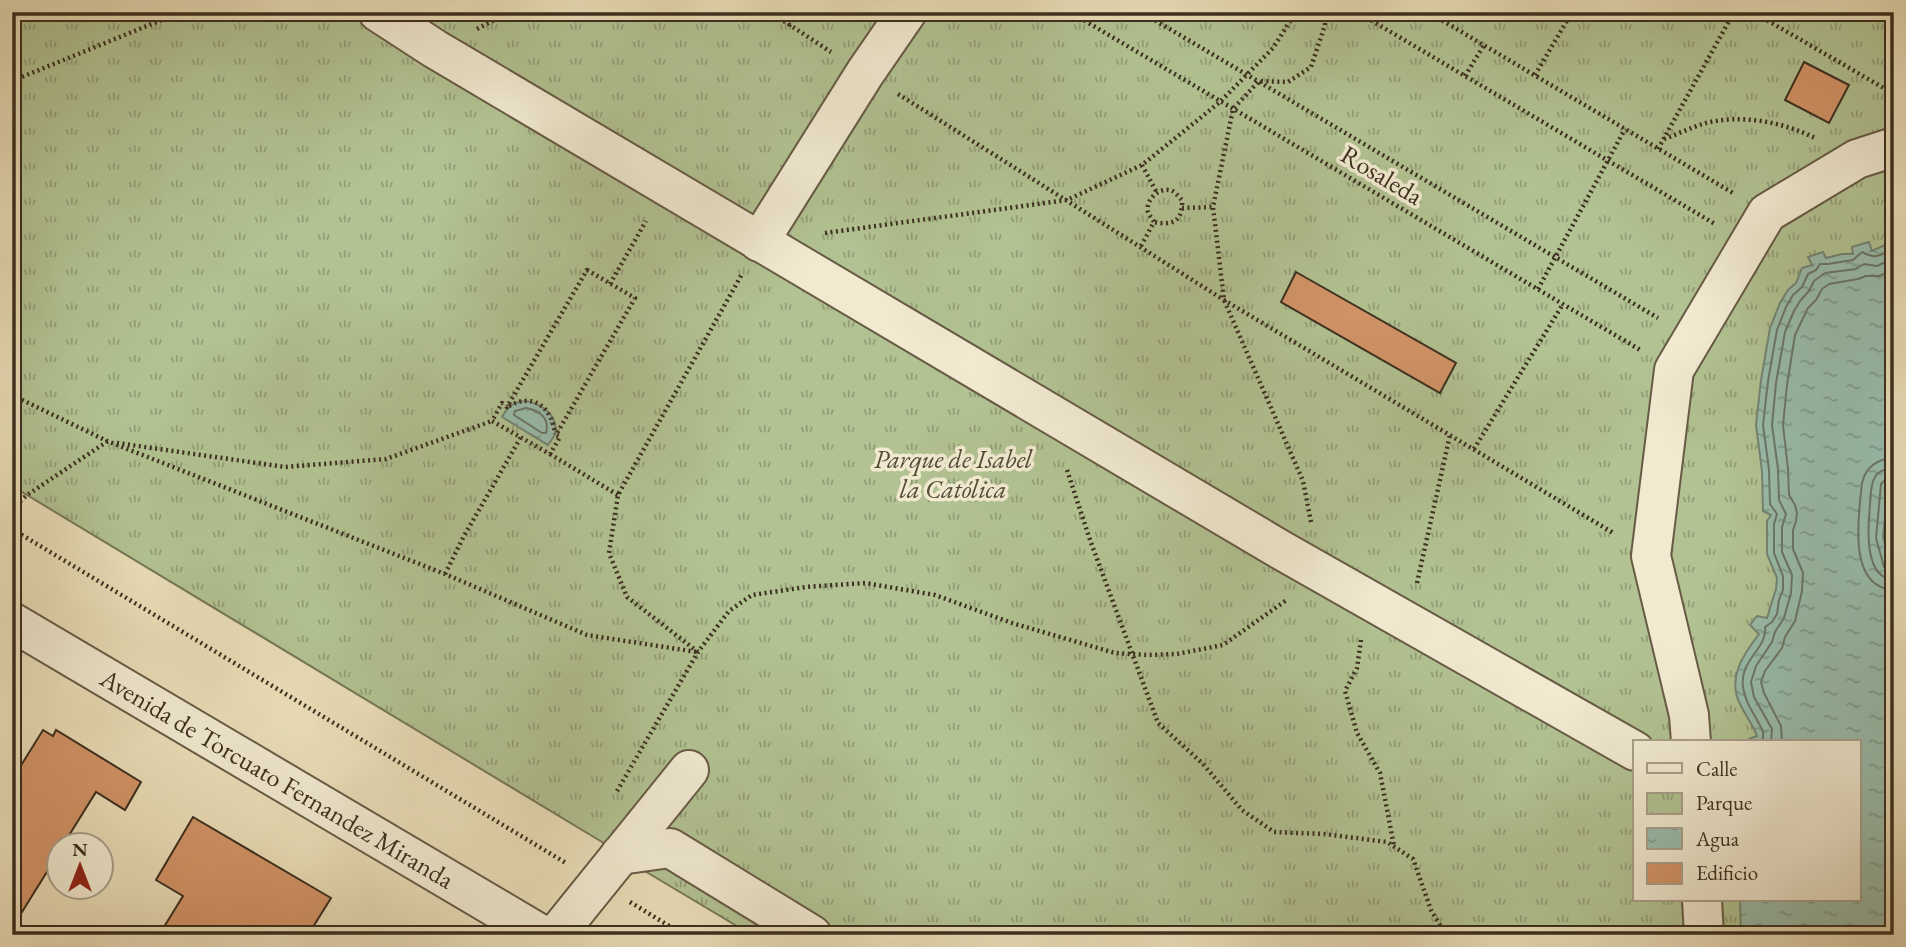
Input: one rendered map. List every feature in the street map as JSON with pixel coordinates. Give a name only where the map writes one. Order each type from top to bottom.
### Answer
[{"type":"street","points":[[378,12],[435,50],[1051,415],[1633,750]]},
{"type":"street","points":[[760,242],[907,12]]},
{"type":"street","points":[[1690,729],[1651,556],[1683,354],[1758,229],[1857,159],[1894,147]]},
{"type":"street","name":"Avenida de Torcuato Fernandez Miranda","points":[[12,622],[542,935]]},
{"type":"street","points":[[556,935],[689,770]]},
{"type":"street","points":[[609,869],[670,848],[812,935]]},
{"type":"street","points":[[1702,902],[1704,935]]},
{"type":"path","points":[[12,81],[159,21],[194,12]]},
{"type":"path","points":[[771,12],[789,26],[1224,300],[1651,556]]},
{"type":"path","points":[[789,26],[798,12]]},
{"type":"path","name":"Rosaleda","points":[[1070,12],[1563,304],[1683,354]]},
{"type":"path","name":"Rosaleda","points":[[1141,12],[1555,258],[1683,354]]},
{"type":"path","points":[[698,652],[627,597],[609,553],[618,495],[760,242],[1067,200],[1142,165],[1220,102],[1273,48],[1296,12]]},
{"type":"path","points":[[611,802],[698,652],[729,611],[752,595],[806,587],[865,583],[935,595],[1012,623],[1115,653],[1148,656],[1177,654],[1223,645],[1262,620],[1322,573],[1303,481],[1224,300],[1213,207],[1233,109],[1259,82],[1288,82],[1311,68],[1325,25],[1325,12]]},
{"type":"path","points":[[1357,12],[1608,161],[1758,229]]},
{"type":"path","points":[[1428,12],[1658,149],[1758,229]]},
{"type":"path","points":[[1535,75],[1572,12]]},
{"type":"path","points":[[1658,149],[1734,12]]},
{"type":"path","points":[[1753,12],[1894,94]]},
{"type":"path","points":[[1465,76],[1484,46]]},
{"type":"path","points":[[1664,139],[1707,123],[1736,120],[1768,122],[1801,132],[1857,159]]},
{"type":"path","points":[[1538,289],[1625,129]]},
{"type":"path","points":[[1142,165],[1157,193]]},
{"type":"path","points":[[610,284],[665,186]]},
{"type":"path","points":[[1169,190],[1175,193],[1182,200],[1178,218],[1167,224],[1154,222],[1148,212],[1152,197],[1169,190]]},
{"type":"path","points":[[1182,208],[1213,207]]},
{"type":"path","points":[[1141,246],[1154,222]]},
{"type":"path","points":[[507,407],[587,270],[635,298],[556,435]]},
{"type":"path","points":[[1474,449],[1563,304]]},
{"type":"path","points":[[12,395],[107,441],[445,574],[587,635],[698,652]]},
{"type":"path","points":[[507,407],[526,401],[536,402],[544,407],[551,415],[556,435],[560,437],[550,454]]},
{"type":"path","points":[[12,509],[27,495],[107,441],[285,467],[386,459],[492,421],[502,403],[507,407]]},
{"type":"path","points":[[1051,415],[1081,515],[1158,723],[1203,764],[1242,810],[1274,832],[1324,834],[1387,842],[1413,859],[1430,910],[1446,935]]},
{"type":"path","points":[[492,421],[618,495]]},
{"type":"path","points":[[1400,617],[1407,612],[1416,587],[1450,435]]},
{"type":"path","points":[[445,574],[521,437]]},
{"type":"path","points":[[12,530],[609,869],[684,935]]},
{"type":"path","points":[[1359,633],[1362,642],[1357,668],[1345,691],[1357,733],[1380,773],[1394,846]]},
{"type":"green space","name":"Parque de Isabel la Católica","points":[[12,12],[1894,12],[1894,935],[752,935],[633,864],[602,842],[12,486]]},
{"type":"water","points":[[1894,241],[1894,484],[1888,486],[1883,537],[1894,575],[1894,935],[1741,935],[1740,902],[1860,902],[1860,740],[1749,740],[1757,736],[1741,706],[1735,686],[1742,659],[1759,634],[1750,625],[1757,616],[1767,618],[1776,589],[1777,578],[1767,554],[1767,521],[1771,515],[1763,511],[1762,471],[1756,425],[1770,328],[1780,303],[1796,283],[1802,268],[1812,265],[1808,257],[1823,252],[1826,258],[1853,254],[1852,247],[1869,242],[1872,251]]},
{"type":"water","points":[[526,401],[543,408],[552,416],[556,427],[548,445],[502,417],[511,405]]},
{"type":"building","points":[[1804,62],[1849,85],[1829,123],[1785,100]]},
{"type":"building","points":[[1296,272],[1456,363],[1440,393],[1281,302]]},
{"type":"building","points":[[43,730],[53,736],[56,730],[141,782],[125,810],[96,792],[71,832],[46,832],[46,873],[12,928],[12,780]]},
{"type":"building","points":[[193,817],[331,898],[308,935],[159,935],[183,896],[156,880]]}]
